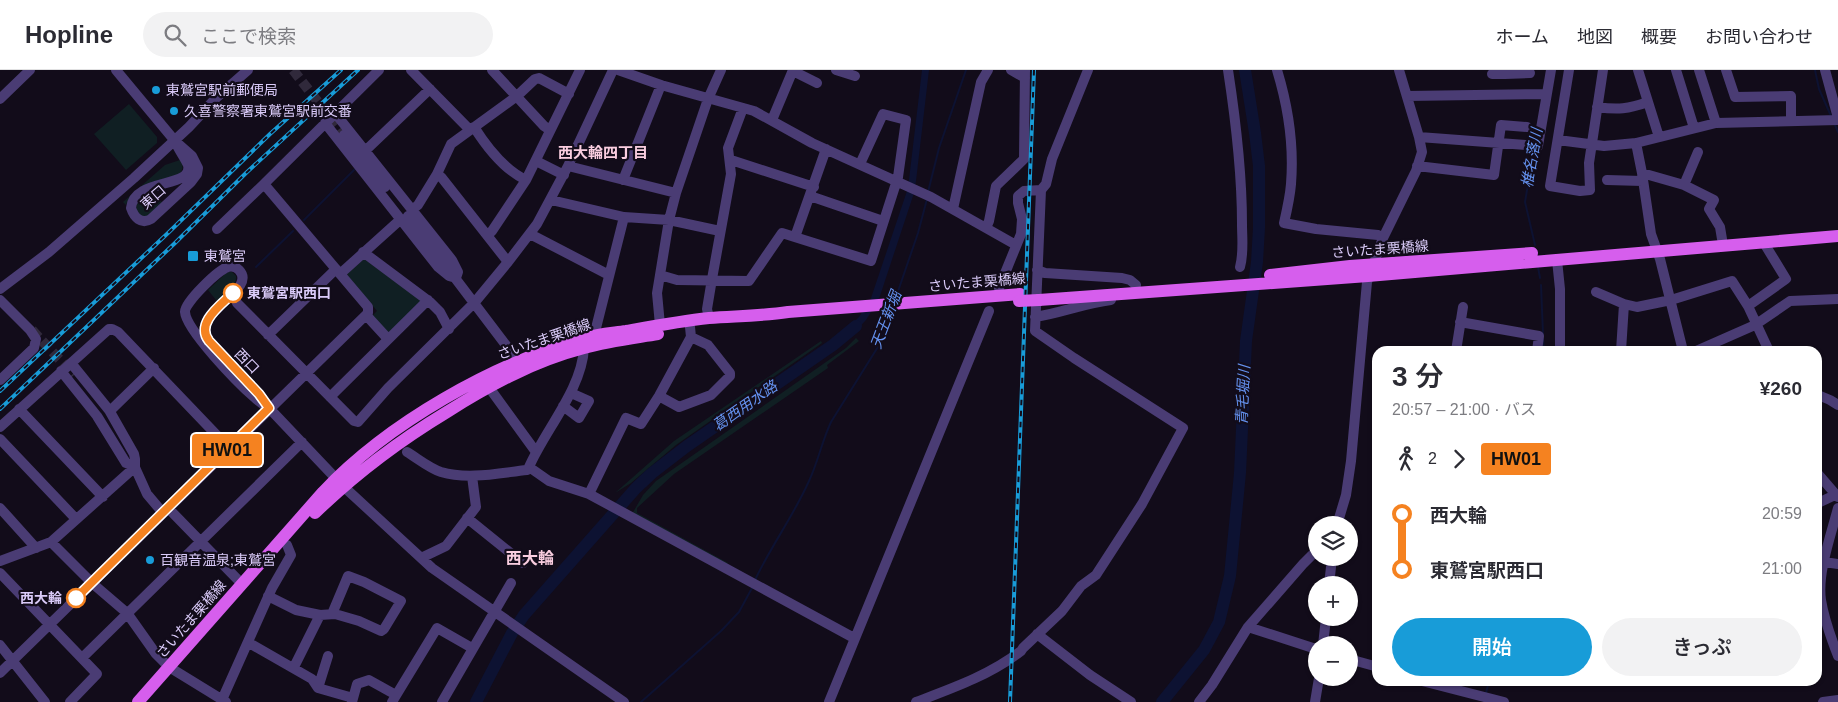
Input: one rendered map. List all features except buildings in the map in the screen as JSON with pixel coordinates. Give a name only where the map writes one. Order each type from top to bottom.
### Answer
[{"type":"main road","name":"さいたま栗橋線","points":[[1370,270],[1557,260],[1722,239],[1838,229]]},
{"type":"main road","name":"さいたま栗橋線","points":[[147,702],[171,669],[242,584],[377,444],[428,409],[481,378],[594,336],[709,318],[851,311],[1140,289],[1240,276],[1272,278],[1656,248],[1764,243],[1838,236]]},
{"type":"main road","name":"さいたま栗橋線","points":[[138,702],[286,545],[340,482],[409,435],[520,365],[584,348],[851,311]]},
{"type":"street","points":[[0,98],[30,70]]},
{"type":"street","points":[[116,70],[175,141]]},
{"type":"street","points":[[0,289],[55,247],[175,141],[216,98],[248,70]]},
{"type":"street","points":[[217,229],[379,70]]},
{"type":"street","points":[[411,70],[472,128],[502,161],[526,180]]},
{"type":"street","points":[[486,235],[492,231],[526,180],[580,70]]},
{"type":"street","points":[[237,303],[305,373],[354,421],[358,422],[388,388],[475,302],[530,234],[551,200],[613,70]]},
{"type":"street","points":[[618,70],[661,85],[743,108],[772,120],[812,143],[954,209],[1016,245]]},
{"type":"street","points":[[660,325],[657,301],[669,220],[676,193],[708,98],[722,70]]},
{"type":"street","points":[[772,120],[793,70],[817,83]]},
{"type":"street","points":[[836,70],[855,76]]},
{"type":"street","points":[[954,209],[981,82],[988,70]]},
{"type":"street","points":[[986,228],[996,186],[1024,159],[1025,74],[1011,70]]},
{"type":"street","points":[[916,702],[998,668],[1021,651],[1062,611],[1081,586],[1096,575],[1142,504],[1183,428],[1035,331],[1042,190],[1046,184],[1052,159],[1088,70]]},
{"type":"street","points":[[1228,70],[1242,181],[1242,254],[1240,276]]},
{"type":"street","points":[[1277,70],[1287,108],[1290,133],[1291,185],[1284,223],[1316,229],[1378,235],[1382,238]]},
{"type":"street","points":[[1340,516],[1346,494],[1351,460],[1370,270],[1382,238],[1418,166],[1422,152],[1399,70]]},
{"type":"street","points":[[1419,137],[1538,146],[1551,70]]},
{"type":"street","points":[[1570,70],[1550,186],[1590,190],[1588,163],[1602,70]]},
{"type":"street","points":[[1638,70],[1659,137]]},
{"type":"street","points":[[1676,70],[1694,128]]},
{"type":"street","points":[[1701,70],[1716,123]]},
{"type":"street","points":[[1726,70],[1735,97],[1791,96],[1792,120]]},
{"type":"street","points":[[1558,140],[1604,146],[1636,143],[1716,123],[1838,119],[1825,70]]},
{"type":"street","points":[[496,71],[544,126],[550,130]]},
{"type":"street","points":[[1492,74],[1506,72],[1530,73]]},
{"type":"street","points":[[412,210],[418,204],[437,174],[450,147],[472,128],[517,96],[535,79],[539,78],[568,94]]},
{"type":"street","points":[[623,180],[661,85]]},
{"type":"street","points":[[366,150],[430,89]]},
{"type":"street","points":[[1407,96],[1546,94]]},
{"type":"street","points":[[1597,107],[1622,109],[1648,102]]},
{"type":"street","points":[[709,318],[707,309],[731,174],[728,148],[743,108]]},
{"type":"street","points":[[335,113],[452,260],[458,272],[456,278]]},
{"type":"street","points":[[660,275],[677,280],[749,281],[782,233],[871,261],[897,181],[906,123],[904,119],[883,114],[860,164]]},
{"type":"street","points":[[325,123],[438,267],[449,276],[456,278]]},
{"type":"street","points":[[1418,166],[1494,175],[1501,125],[1528,127]]},
{"type":"street","points":[[344,135],[475,302],[520,365]]},
{"type":"street","name":"東口","points":[[175,141],[192,156],[197,165],[197,174],[191,182],[151,219],[145,222],[139,220],[134,216],[131,208],[134,198],[144,189],[180,179],[187,173],[188,166],[175,141]]},
{"type":"street","points":[[1636,143],[1651,234],[1671,300],[1682,346]]},
{"type":"street","points":[[795,237],[826,149]]},
{"type":"street","points":[[1684,184],[1698,152]]},
{"type":"street","points":[[730,160],[883,221]]},
{"type":"street","points":[[536,161],[566,170],[623,180],[676,193]]},
{"type":"street","points":[[437,174],[508,262]]},
{"type":"street","points":[[1607,180],[1642,177],[1684,184],[1714,200],[1710,209],[1720,227],[1722,239]]},
{"type":"street","points":[[0,673],[369,311],[368,307],[264,184]]},
{"type":"street","points":[[999,288],[1021,234],[1022,219],[1018,196],[1024,191],[1042,190]]},
{"type":"street","points":[[551,200],[624,217],[669,220],[720,230]]},
{"type":"street","points":[[594,336],[624,217]]},
{"type":"street","points":[[268,335],[401,219]]},
{"type":"street","points":[[530,234],[609,275]]},
{"type":"street","points":[[1748,306],[1786,279],[1764,243]]},
{"type":"street","points":[[363,252],[437,308],[449,329]]},
{"type":"street","points":[[1557,260],[1560,289],[1560,346]]},
{"type":"street","name":"西口","points":[[229,266],[233,266],[240,271],[241,282],[234,293],[206,322],[205,334],[259,394],[269,408],[254,398],[200,340],[185,314],[186,307],[191,299],[229,266]]},
{"type":"street","points":[[1036,317],[1101,301],[1132,299],[1139,297],[1140,289],[1130,280],[1122,278],[1045,273],[1037,270]]},
{"type":"street","points":[[1596,292],[1636,307],[1671,300],[1732,281],[1748,306],[1755,325],[1766,346]]},
{"type":"street","points":[[1707,346],[1755,325],[1790,301],[1838,299]]},
{"type":"street","points":[[0,300],[30,330],[36,339],[34,348],[0,380]]},
{"type":"street","points":[[330,397],[428,300]]},
{"type":"street","points":[[1621,346],[1624,304]]},
{"type":"street","points":[[1457,346],[1463,307]]},
{"type":"street","points":[[829,702],[989,311]]},
{"type":"street","points":[[366,315],[388,339]]},
{"type":"street","points":[[1460,322],[1538,336],[1538,346]]},
{"type":"street","points":[[0,427],[61,371],[112,328],[154,368],[229,448]]},
{"type":"street","points":[[589,494],[626,418],[641,424],[659,396],[690,332],[708,345],[730,373],[730,376],[711,396],[679,407],[659,396]]},
{"type":"street","points":[[530,468],[536,452],[570,393],[584,355],[584,348]]},
{"type":"street","points":[[0,561],[51,542],[103,497],[134,466],[134,454],[109,410],[71,363]]},
{"type":"street","points":[[109,410],[154,368]]},
{"type":"street","points":[[61,371],[97,416],[126,463],[134,466]]},
{"type":"street","points":[[74,375],[107,417],[147,494],[201,542],[242,584]]},
{"type":"street","points":[[488,386],[536,452]]},
{"type":"street","points":[[563,406],[579,418],[588,401],[570,393]]},
{"type":"street","points":[[1822,397],[1838,405]]},
{"type":"street","points":[[269,408],[340,482],[432,568],[492,612],[624,702]]},
{"type":"street","points":[[19,409],[103,497]]},
{"type":"street","points":[[0,438],[76,519]]},
{"type":"street","points":[[82,658],[302,442]]},
{"type":"street","points":[[407,452],[440,472],[472,476],[527,470],[530,468]]},
{"type":"street","points":[[530,468],[549,482],[589,494],[854,638]]},
{"type":"street","points":[[421,558],[446,546],[476,507],[472,476]]},
{"type":"street","points":[[1822,479],[1836,496],[1822,501]]},
{"type":"street","points":[[0,508],[36,548]]},
{"type":"street","points":[[1822,556],[1838,508]]},
{"type":"street","points":[[467,518],[523,563]]},
{"type":"street","points":[[51,542],[92,583],[127,613],[156,654],[171,669],[223,702],[268,596],[291,555],[286,545]]},
{"type":"street","points":[[1199,702],[1212,685],[1248,627],[1308,559]]},
{"type":"street","points":[[1822,562],[1838,564]]},
{"type":"street","points":[[0,573],[97,674],[70,702]]},
{"type":"street","points":[[268,596],[296,610],[320,615],[332,614],[359,621],[381,630],[384,629],[401,601],[348,576],[332,614]]},
{"type":"street","points":[[442,702],[510,583]]},
{"type":"street","points":[[1822,603],[1826,622],[1838,656]]},
{"type":"street","points":[[294,667],[320,615]]},
{"type":"street","points":[[1248,627],[1308,646]]},
{"type":"street","points":[[249,643],[294,667],[312,679],[318,688],[352,700],[357,684],[368,680],[394,699],[437,628],[472,648]]},
{"type":"street","points":[[1037,634],[1090,675],[1131,702]]},
{"type":"street","points":[[0,645],[45,702]]},
{"type":"street","points":[[318,688],[328,656]]},
{"type":"street","points":[[1358,661],[1372,665]]},
{"type":"street","points":[[1316,702],[1318,686]]},
{"type":"street","points":[[1440,686],[1489,700],[1504,702]]},
{"type":"street","points":[[1823,702],[1838,700]]},
{"type":"shaded area","points":[[129,104],[157,137],[157,143],[126,170],[94,134]]},
{"type":"shaded area","points":[[180,160],[182,168],[179,175],[148,184],[135,192],[126,205],[123,202],[165,165]]},
{"type":"shaded area","points":[[150,192],[163,203],[147,217],[141,216],[136,210],[137,200]]},
{"type":"shaded area","points":[[364,259],[422,301],[390,333],[386,333],[372,318],[377,311],[347,274]]},
{"type":"shaded area","points":[[229,272],[236,276],[235,284],[227,295],[216,300],[208,290]]},
{"type":"shaded area","points":[[856,338],[859,341],[827,365],[828,368],[674,474],[637,508],[637,513],[728,563],[726,565],[632,514],[643,495],[656,481],[846,348]]},
{"type":"shaded area","points":[[821,341],[822,343],[676,445],[631,483],[615,493],[674,441]]},
{"type":"water","points":[[922,70],[929,70],[913,196],[879,299],[866,320],[847,340],[843,333],[859,317],[871,298],[908,188]]},
{"type":"waterway","name":"天王新堀","points":[[928,192],[939,148],[966,70]]},
{"type":"waterway","name":"青毛堀川","points":[[1162,702],[1204,650],[1219,622],[1230,576],[1240,473],[1246,341],[1257,262],[1259,228],[1259,166],[1245,70]]},
{"type":"waterway","points":[[1815,70],[1819,89],[1831,116]]},
{"type":"waterway","points":[[1835,125],[1838,132]]},
{"type":"waterway","name":"椎名落川","points":[[1534,149],[1525,202],[1535,245]]},
{"type":"waterway","points":[[304,220],[354,170]]},
{"type":"waterway","name":"天王新堀","points":[[895,300],[918,233],[927,199]]},
{"type":"waterway","points":[[256,267],[293,231]]},
{"type":"waterway","name":"椎名落川","points":[[1538,267],[1540,278]]},
{"type":"waterway","name":"椎名落川","points":[[1541,285],[1543,334]]},
{"type":"waterway","name":"天王新堀","points":[[755,580],[803,494],[831,422],[881,342],[892,309]]},
{"type":"waterway","name":"葛西用水路","points":[[476,702],[512,633],[524,615],[636,488],[687,446],[833,345],[856,326]]},
{"type":"waterway","name":"椎名落川","points":[[1543,339],[1544,346]]},
{"type":"waterway","name":"天王新堀","points":[[641,702],[721,631],[739,612],[752,588]]},
{"type":"waterway","name":"椎名落川","points":[[1486,693],[1488,686]]},
{"type":"tunnel","points":[[293,70],[344,135]]},
{"type":"tunnel","points":[[32,330],[74,375]]},
{"type":"railway","points":[[0,391],[270,134],[341,70]]},
{"type":"railway","points":[[0,409],[246,173],[358,70]]},
{"type":"railway","points":[[1010,702],[1034,70]]},
{"type":"bus line","name":"HW01","points":[[76,598],[269,408],[259,394],[209,341],[204,331],[206,322],[233,293]]},
{"type":"place","name":"東鷲宮駅前郵便局","points":[[156,90]]},
{"type":"place","name":"久喜警察署東鷲宮駅前交番","points":[[174,111]]},
{"type":"place","name":"東鷲宮","points":[[193,256]]},
{"type":"place","name":"東鷲宮駅西口","points":[[233,293]]},
{"type":"place","name":"百観音温泉;東鷲宮","points":[[150,560]]},
{"type":"place","name":"西大輪","points":[[76,598]]},
{"type":"district","name":"西大輪四丁目","points":[[603,153]]},
{"type":"district","name":"西大輪","points":[[530,558]]}]
